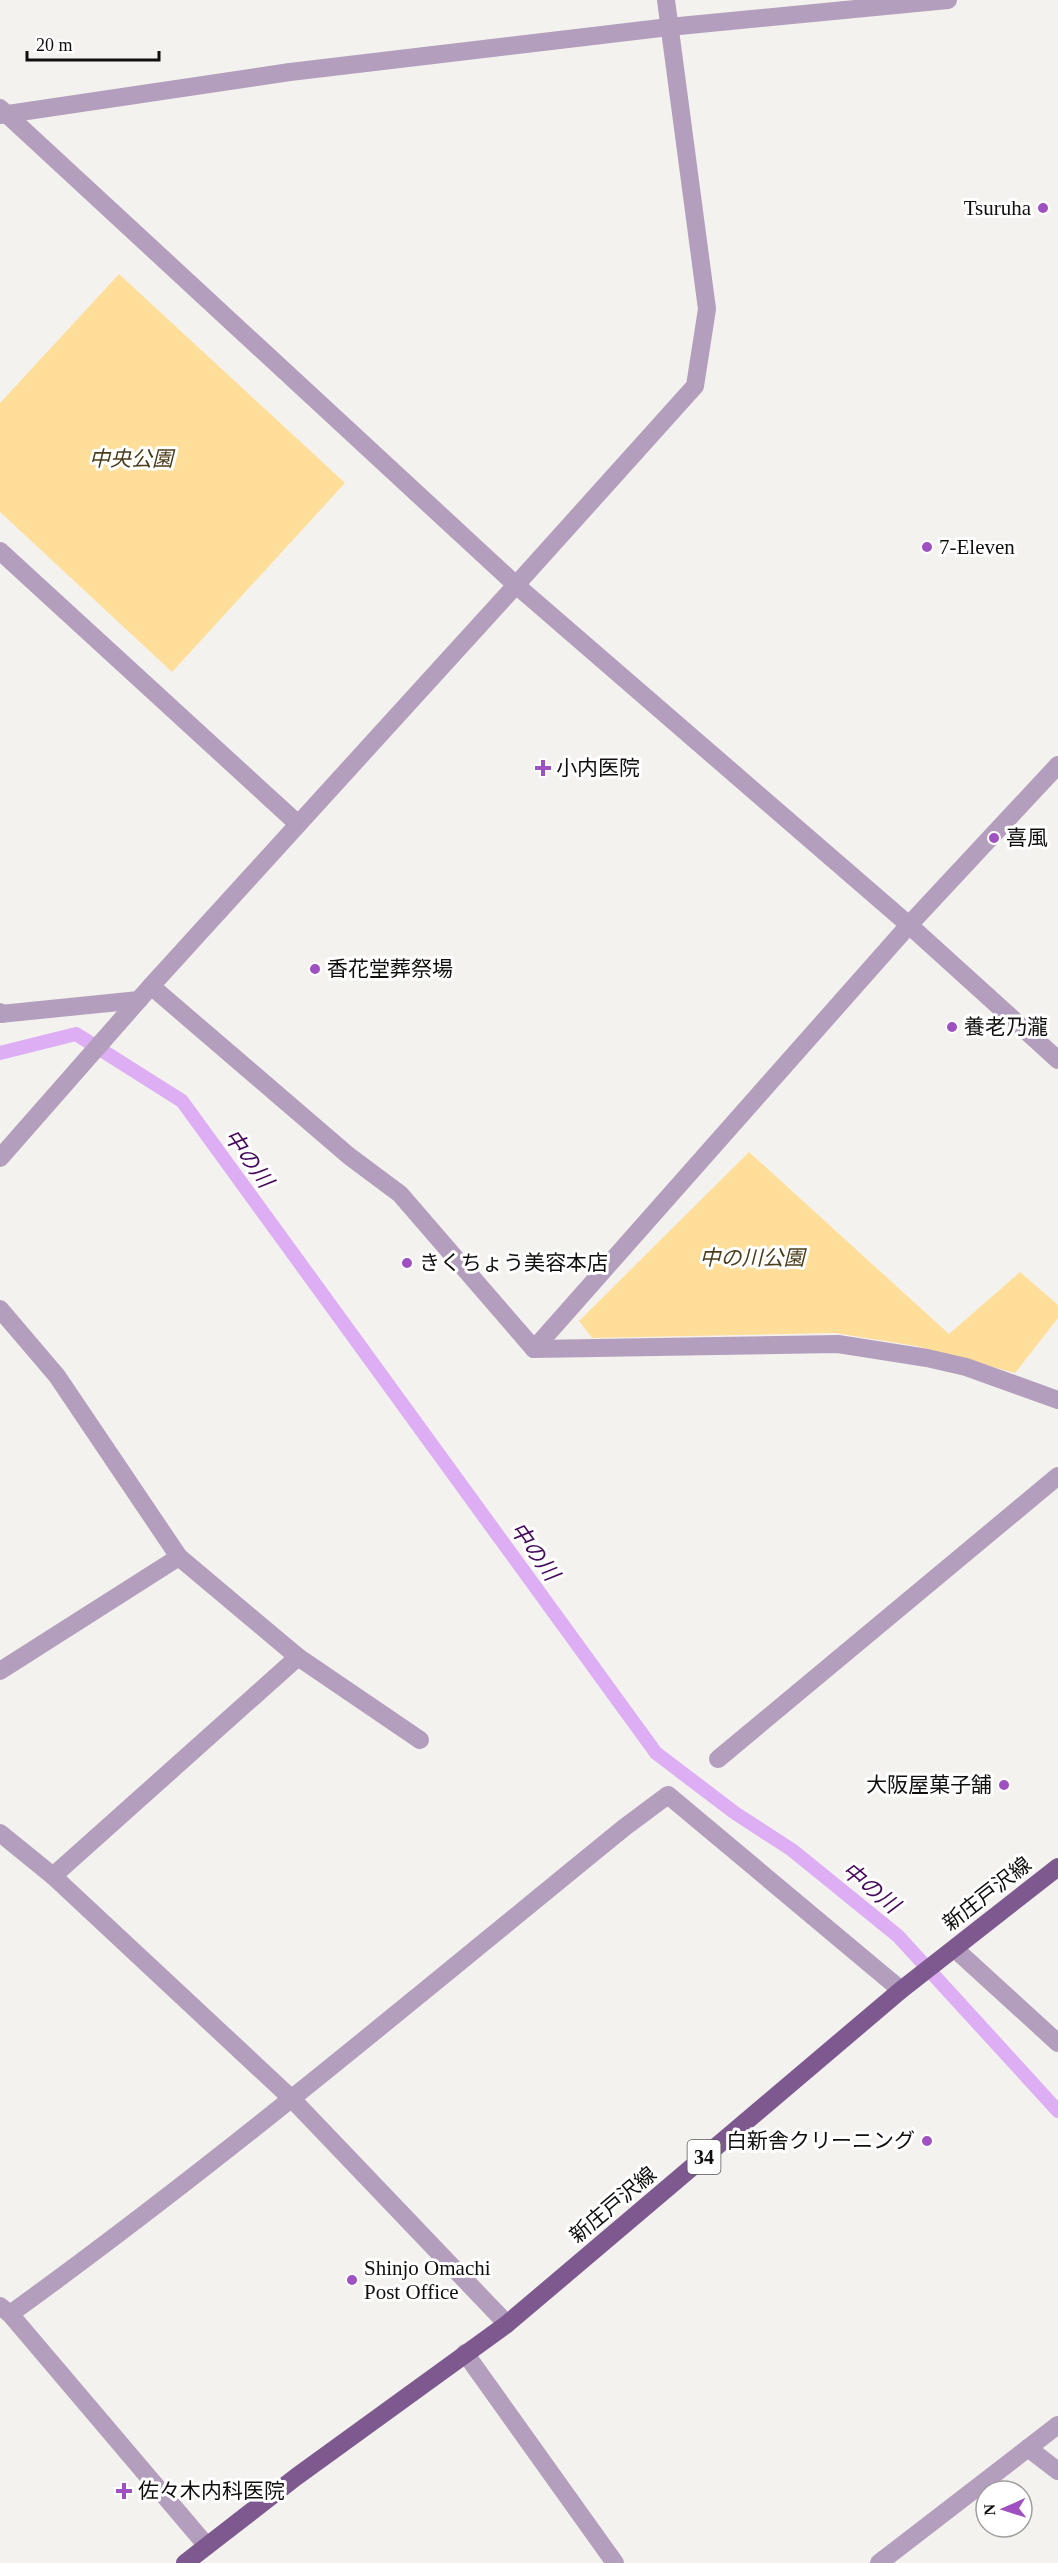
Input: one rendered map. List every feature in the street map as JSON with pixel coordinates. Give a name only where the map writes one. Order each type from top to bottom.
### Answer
[{"type":"main road","name":"新庄戸沢線","points":[[185,2563],[507,2324],[901,1990],[1058,1867]]},
{"type":"street","points":[[0,1158],[116,1025],[695,386],[707,309],[666,0]]},
{"type":"street","points":[[2,112],[290,72],[669,27],[948,0]]},
{"type":"street","points":[[2,112],[516,585],[909,926],[1058,1060]]},
{"type":"street","points":[[0,551],[298,824]]},
{"type":"street","points":[[534,1349],[909,926],[1058,765]]},
{"type":"street","points":[[1,1014],[145,993],[400,1194],[534,1349]]},
{"type":"street","points":[[0,1309],[57,1376],[179,1557],[298,1657],[420,1740]]},
{"type":"street","points":[[534,1349],[838,1344],[927,1358],[966,1367],[1058,1400]]},
{"type":"street","points":[[718,1759],[1058,1476]]},
{"type":"street","points":[[0,1671],[179,1557]]},
{"type":"street","points":[[52,1876],[298,1657]]},
{"type":"street","points":[[207,2546],[5,2310],[95,2253],[292,2099],[625,1827],[668,1795],[901,1990]]},
{"type":"street","points":[[0,1833],[52,1876],[292,2099],[507,2324]]},
{"type":"street","points":[[955,1949],[1058,2043]]},
{"type":"street","points":[[465,2354],[615,2563]]},
{"type":"street","points":[[879,2563],[1058,2425]]},
{"type":"street","points":[[1029,2448],[1058,2471]]},
{"type":"green space","name":"中央公園","points":[[119,274],[345,483],[172,672],[0,512],[0,403]]},
{"type":"green space","name":"中の川公園","points":[[749,1152],[949,1334],[1020,1272],[1058,1305],[1058,1318],[1015,1373],[916,1346],[835,1333],[592,1338],[579,1321]]},
{"type":"waterway","name":"中の川","points":[[0,1053],[76,1034],[182,1101],[656,1753],[735,1813],[792,1850],[898,1936],[1058,2111]]},
{"type":"place","name":"Tsuruha","points":[[1043,208]]},
{"type":"place","name":"7-Eleven","points":[[927,547]]},
{"type":"place","name":"小内医院","points":[[543,768]]},
{"type":"place","name":"喜風","points":[[994,838]]},
{"type":"place","name":"香花堂葬祭場","points":[[315,969]]},
{"type":"place","name":"養老乃瀧","points":[[952,1027]]},
{"type":"place","name":"きくちょう美容本店","points":[[407,1263]]},
{"type":"place","name":"大阪屋菓子舗","points":[[1004,1785]]},
{"type":"place","name":"白新舎クリーニング","points":[[927,2141]]},
{"type":"place","name":"Shinjo Omachi Post Office","points":[[352,2280]]},
{"type":"place","name":"佐々木内科医院","points":[[124,2491]]}]
